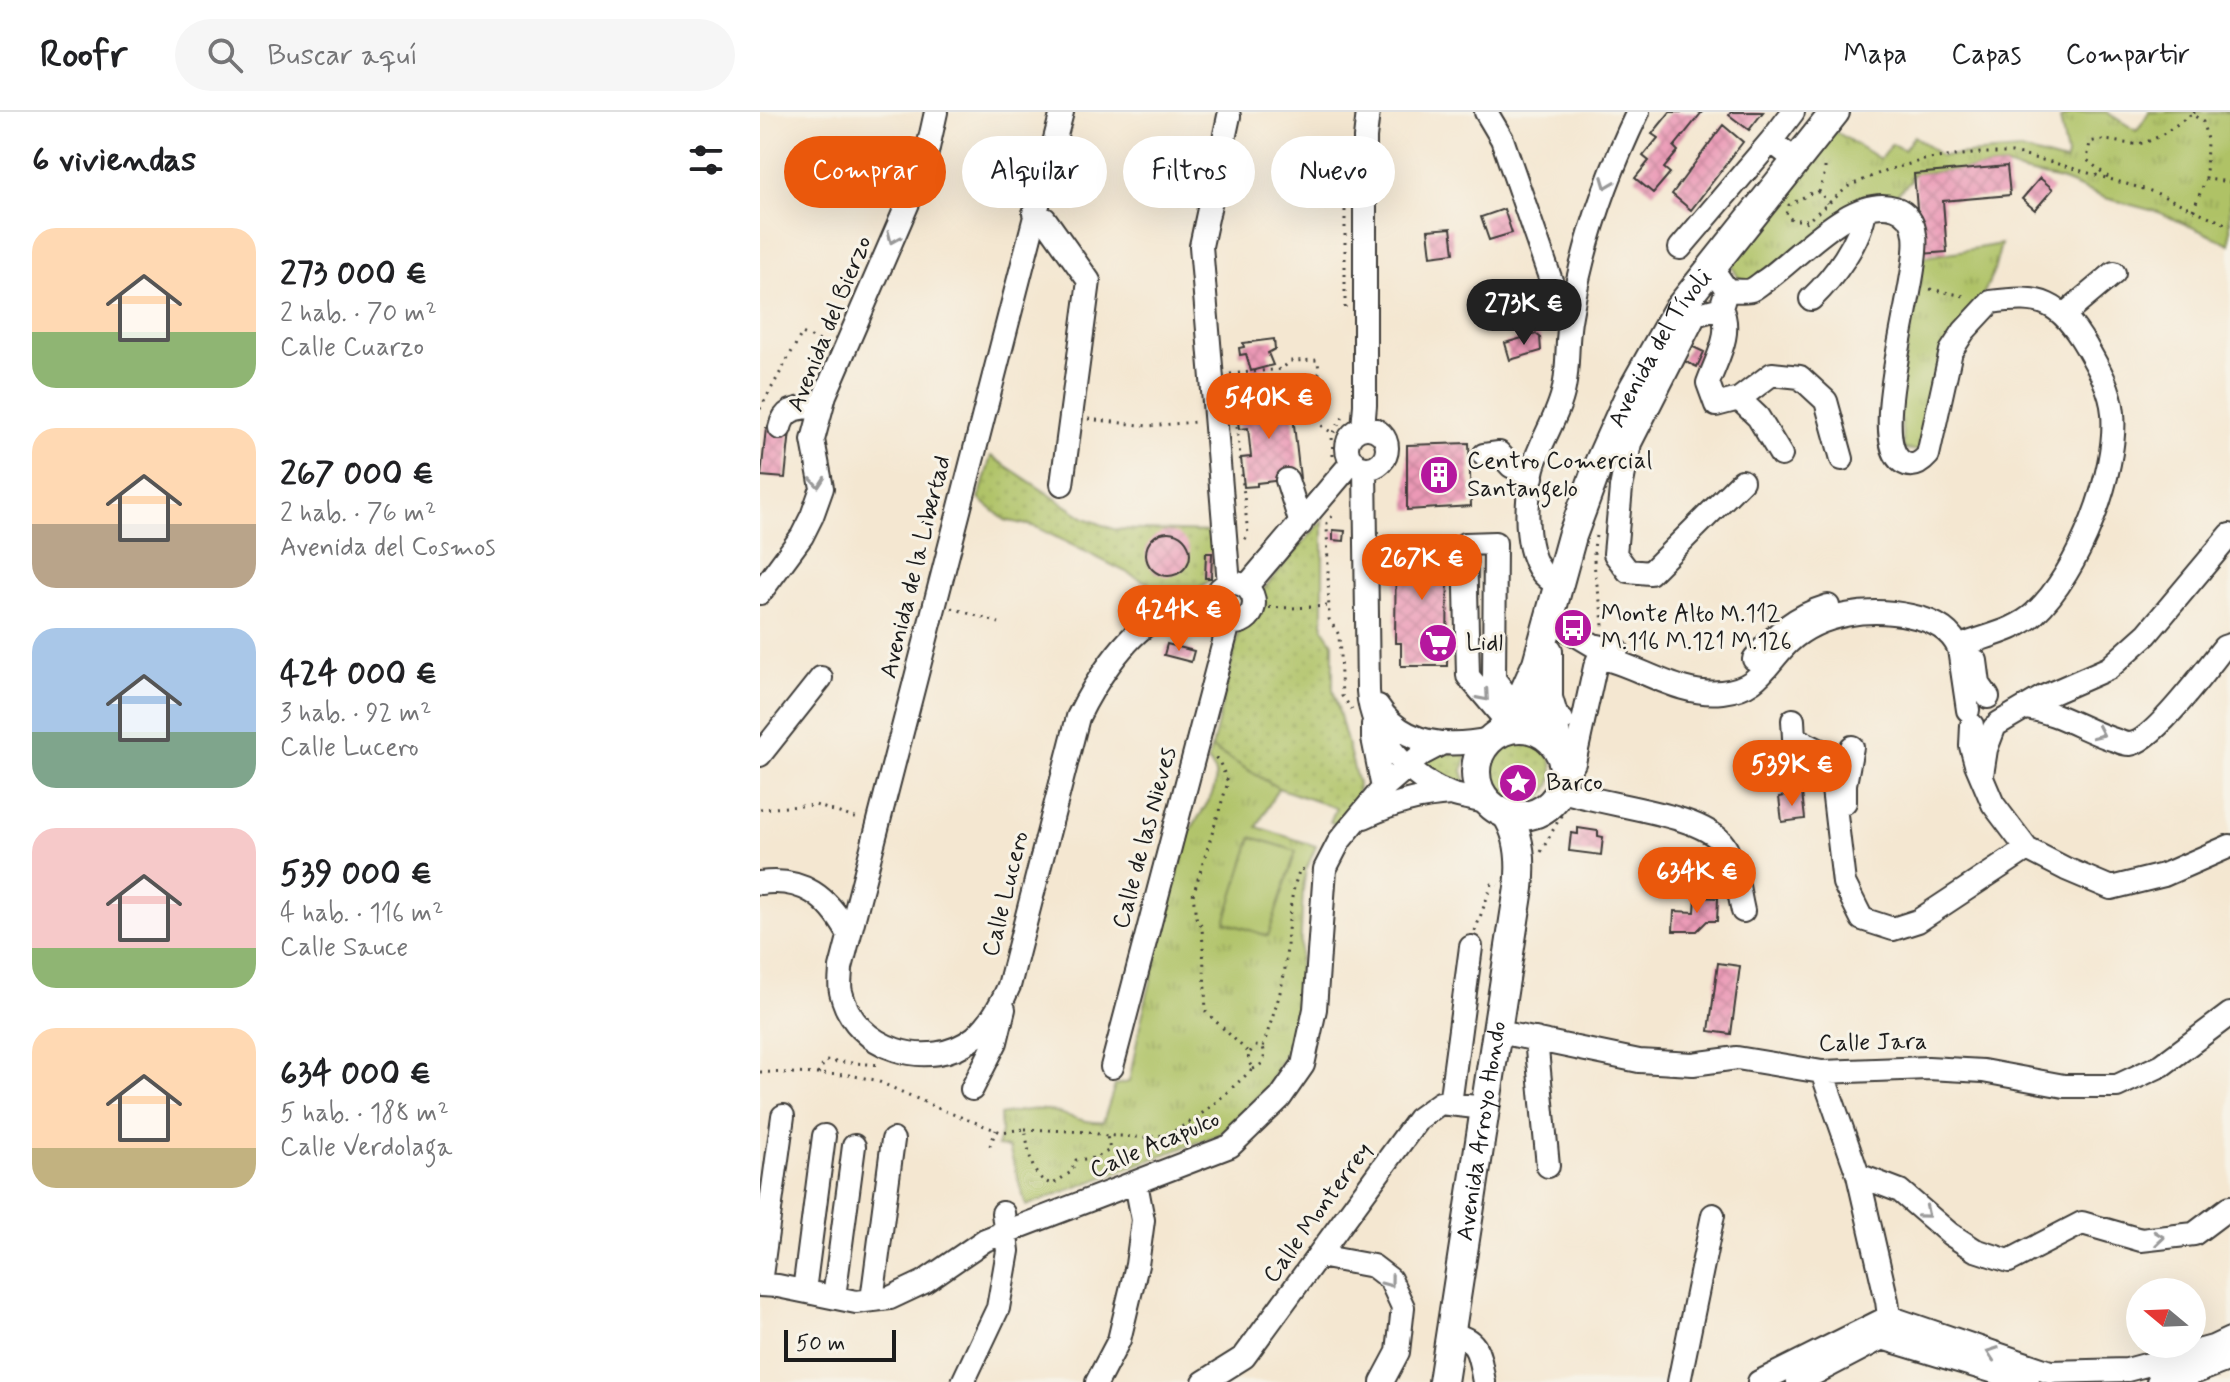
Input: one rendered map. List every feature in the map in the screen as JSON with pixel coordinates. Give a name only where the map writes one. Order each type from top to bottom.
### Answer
[{"type":"main road","name":"Avenida del Tívoli","points":[[1504,723],[1537,663],[1572,536],[1593,478],[1629,396],[1676,312],[1719,288],[1795,160],[1835,112]]},
{"type":"main road","name":"Avenida del Tívoli","points":[[1551,620],[1547,684],[1554,729]]},
{"type":"main road","points":[[1504,723],[1513,728],[1554,729],[1562,754],[1558,796],[1525,816],[1497,809],[1481,793],[1476,770],[1483,748],[1504,723]]},
{"type":"main road","name":"Avenida Arroyo Hondo","points":[[1520,884],[1558,796]]},
{"type":"main road","name":"Avenida Arroyo Hondo","points":[[1446,1359],[1520,884],[1520,853],[1514,826],[1497,809]]},
{"type":"street","name":"Avenida del Bierzo","points":[[760,593],[802,536],[822,488],[813,440],[822,405],[924,166],[936,112]]},
{"type":"street","name":"Avenida de la Libertad","points":[[848,933],[1062,112]]},
{"type":"street","points":[[1363,428],[1366,397],[1365,138],[1368,112]]},
{"type":"street","points":[[1486,112],[1502,139],[1557,298],[1571,315]]},
{"type":"street","points":[[1559,584],[1545,577],[1532,556],[1529,535],[1532,477],[1564,390],[1571,315],[1593,219],[1618,153],[1638,112]]},
{"type":"street","points":[[1680,248],[1793,112]]},
{"type":"street","points":[[1232,113],[1201,246],[1216,420],[1236,594]]},
{"type":"street","points":[[1771,141],[1795,160]]},
{"type":"street","points":[[1719,288],[1751,290],[1786,266],[1840,219],[1865,210],[1880,206],[1897,208],[1911,219],[1915,236],[1910,284],[1895,360],[1890,434],[1896,454],[1902,462],[1913,465],[1920,464],[1928,455],[1951,351],[1964,331],[1991,302],[2028,299],[2040,301],[2065,314],[2103,375],[2113,413],[2109,461],[2097,513],[2065,575],[2035,614],[1965,646]]},
{"type":"street","points":[[1811,299],[1833,276],[1863,224],[1865,210]]},
{"type":"street","points":[[1034,213],[1045,219],[1089,281],[1062,484]]},
{"type":"street","points":[[2065,314],[2114,273]]},
{"type":"street","points":[[1719,288],[1727,332],[1708,383],[1716,405],[1739,399],[1772,374],[1800,377],[1826,401],[1842,459]]},
{"type":"street","points":[[1719,288],[1695,315],[1630,443],[1621,488],[1615,554],[1628,571],[1650,573],[1742,481]]},
{"type":"street","points":[[1739,399],[1758,417],[1781,455]]},
{"type":"street","points":[[780,428],[782,417],[788,411],[822,405]]},
{"type":"street","points":[[1359,465],[1381,462],[1385,456],[1387,445],[1379,431],[1363,428],[1353,432],[1347,452],[1359,465],[1370,675],[1366,720],[1373,738],[1383,788]]},
{"type":"street","points":[[1484,455],[1499,453],[1511,466],[1532,477]]},
{"type":"street","name":"Calle Lucero","points":[[848,933],[840,992],[863,1032],[894,1050],[918,1055],[936,1054],[957,1048],[989,1024],[1009,986],[1078,717],[1089,694],[1126,646],[1155,619],[1236,594],[1334,485],[1359,465]]},
{"type":"street","points":[[1287,480],[1301,524]]},
{"type":"street","points":[[2043,698],[2109,668],[2147,634],[2230,535]]},
{"type":"street","points":[[1495,543],[1494,679],[1504,692],[1504,723],[1468,676],[1465,544],[1495,543]]},
{"type":"street","name":"Calle de las Nieves","points":[[1112,1067],[1229,623],[1217,615],[1236,594]]},
{"type":"street","points":[[1551,620],[1593,645],[1617,650],[1695,678],[1730,680],[1741,674],[1778,631],[1800,616],[1841,602],[1877,599],[1916,602],[1941,612],[1967,633],[1965,646],[1986,714],[1986,749],[1981,776],[1993,804],[2027,849],[2111,888],[2164,875],[2230,846]]},
{"type":"street","points":[[1743,911],[1724,846],[1703,826],[1583,797],[1558,796],[1574,763],[1597,659],[1603,657],[1690,690],[1704,692],[1741,688],[1752,683],[1799,634],[1830,619],[1852,613],[1878,612],[1904,614],[1933,622],[1965,646]]},
{"type":"street","points":[[1554,729],[1578,709],[1593,645]]},
{"type":"street","points":[[2043,698],[2051,712],[2130,744],[2143,738],[2173,708],[2224,647],[2230,645]]},
{"type":"street","points":[[1370,675],[1374,700],[1387,721],[1407,735],[1441,744],[1504,723]]},
{"type":"street","points":[[760,755],[821,678]]},
{"type":"street","points":[[1986,714],[2058,695],[2057,707],[2067,718]]},
{"type":"street","points":[[1366,720],[1408,766],[1451,794],[1497,809]]},
{"type":"street","points":[[1793,720],[1794,738],[1829,755],[1844,883],[1862,919],[1893,929],[1918,921],[2027,849]]},
{"type":"street","name":"Calle Acapulco","points":[[760,1284],[856,1302],[890,1298],[924,1282],[985,1240],[1004,1223],[1136,1183],[1230,1146],[1280,1098],[1303,1065],[1315,1009],[1324,875],[1343,827],[1422,754],[1441,744]]},
{"type":"street","points":[[1844,883],[1845,784],[1852,747]]},
{"type":"street","points":[[1343,827],[1389,805],[1413,798],[1451,794]]},
{"type":"street","points":[[760,883],[791,882],[807,889],[836,912],[848,933]]},
{"type":"street","points":[[1471,947],[1450,1104],[1485,1108]]},
{"type":"street","points":[[972,1089],[996,1042],[1009,986]]},
{"type":"street","name":"Calle Jara","points":[[1499,1032],[1639,1061],[1693,1064],[1737,1058],[1822,1072],[1928,1068],[1983,1071],[2064,1086],[2117,1086],[2162,1065],[2230,1014]]},
{"type":"street","points":[[1536,1039],[1548,1166]]},
{"type":"street","points":[[1798,1382],[1882,1338],[1889,1317],[1858,1175],[1822,1072]]},
{"type":"street","name":"Calle Monterrey","points":[[1204,1382],[1244,1357],[1418,1119],[1440,1103],[1450,1104]]},
{"type":"street","points":[[760,1284],[783,1116]]},
{"type":"street","points":[[804,1291],[824,1136]]},
{"type":"street","points":[[872,1300],[893,1140]]},
{"type":"street","points":[[834,1297],[854,1146]]},
{"type":"street","points":[[1858,1175],[1900,1191],[1950,1234],[1975,1250],[2009,1261],[2082,1223],[2141,1240],[2194,1234],[2230,1207]]},
{"type":"street","points":[[1097,1382],[1119,1340],[1137,1265],[1143,1220],[1136,1183]]},
{"type":"street","points":[[1679,1382],[1713,1215]]},
{"type":"street","points":[[963,1382],[998,1308],[1008,1251],[1004,1223]]},
{"type":"street","points":[[1319,1256],[1373,1266],[1390,1279],[1403,1307],[1398,1352],[1382,1382]]},
{"type":"street","points":[[1759,1382],[1889,1317],[2050,1372],[2127,1370],[2213,1347],[2230,1339]]},
{"type":"street","points":[[1472,1382],[1466,1366],[1446,1359],[1464,1336],[1476,1348],[1484,1382]]},
{"type":"street","points":[[1882,1338],[2028,1382]]},
{"type":"street","points":[[2158,1382],[2181,1378],[2230,1359]]},
{"type":"path","points":[[2111,179],[2087,160],[2090,142],[2100,139],[2133,144],[2148,142],[2194,113],[2203,122],[2207,140],[2206,179],[2193,210]]},
{"type":"path","points":[[2206,179],[2230,182]]},
{"type":"path","points":[[1807,220],[1792,220],[1786,214],[1789,205],[1813,192],[1820,192],[1828,203]]},
{"type":"path","points":[[1910,284],[1991,302]]},
{"type":"path","points":[[760,409],[802,333],[844,351]]},
{"type":"path","points":[[1226,374],[1282,369],[1290,361],[1318,360],[1318,391],[1308,404]]},
{"type":"path","points":[[1244,541],[1248,535],[1234,397],[1295,391],[1305,398],[1317,422],[1333,433]]},
{"type":"path","points":[[1334,485],[1326,477],[1333,466],[1333,433],[1347,403]]},
{"type":"path","points":[[1071,417],[1148,426],[1216,420]]},
{"type":"path","points":[[1334,514],[1327,523],[1329,619],[1339,635],[1342,696],[1366,720]]},
{"type":"path","points":[[1236,594],[1292,608],[1329,606]]},
{"type":"path","points":[[957,610],[999,623]]},
{"type":"path","points":[[1196,748],[1219,761],[1228,782],[1193,895],[1196,917],[1202,926],[1206,1012],[1249,1053]]},
{"type":"path","points":[[1542,852],[1558,796]]},
{"type":"path","points":[[760,809],[815,805],[876,825]]},
{"type":"path","points":[[760,1072],[849,1075],[875,1080],[1001,1132],[1025,1129],[1151,1137],[1173,1131],[1204,1112],[1264,1060],[1263,1047],[1277,1009],[1285,966],[1292,889],[1300,869],[1324,875]]},
{"type":"path","points":[[1471,947],[1480,912],[1492,884],[1520,884]]},
{"type":"path","points":[[1253,1069],[1248,1061],[1249,1053],[1256,1046],[1263,1047]]},
{"type":"path","points":[[818,1074],[825,1061],[886,1064],[894,1050]]},
{"type":"path","points":[[1025,1129],[1035,1172],[1047,1183],[1053,1184],[1071,1172],[1076,1160],[1095,1158],[1110,1150],[1107,1136]]},
{"type":"path","points":[[990,1146],[996,1130]]},
{"type":"green space","points":[[2073,112],[2106,112],[2137,131],[2149,112],[2230,112],[2230,244],[2158,212],[2007,166],[1914,174],[1910,177],[1911,181],[1889,201],[1744,287],[1727,258],[1830,128],[1880,159],[1892,144],[1904,150],[1914,136],[1941,156],[2021,150],[2065,162],[2067,156],[2060,119]]},
{"type":"green space","points":[[2001,244],[1984,293],[1969,314],[1921,451],[1904,449],[1898,396],[1924,257]]},
{"type":"green space","points":[[991,456],[1085,518],[1113,529],[1211,532],[1213,564],[1210,580],[1187,597],[1161,601],[1159,592],[1148,583],[1036,527],[1005,520],[979,499]]},
{"type":"green space","points":[[1323,520],[1323,628],[1333,643],[1333,689],[1358,784],[1356,810],[1344,827],[1330,822],[1336,808],[1278,788],[1212,748],[1239,631],[1261,611],[1260,593]]},
{"type":"green space","points":[[1520,739],[1533,742],[1543,749],[1550,759],[1553,772],[1550,785],[1543,795],[1533,802],[1520,805],[1507,802],[1497,795],[1490,785],[1487,772],[1490,759],[1497,749],[1507,742]]},
{"type":"green space","points":[[1211,748],[1278,788],[1257,827],[1316,846],[1306,870],[1303,890],[1297,1015],[1290,1043],[1267,1087],[1220,1134],[1026,1206],[1009,1148],[997,1146],[1001,1132],[1000,1115],[1040,1110],[1103,1122],[1115,1085],[1129,1082],[1187,836],[1214,789],[1216,779],[1208,761]]},
{"type":"green space","points":[[1469,751],[1462,771],[1468,790],[1446,783],[1419,766],[1435,754]]},
{"type":"green space","points":[[1252,837],[1296,851],[1268,936],[1225,922]]},
{"type":"building","points":[[1670,112],[1702,112],[1674,147],[1678,151],[1664,168],[1670,173],[1653,193],[1635,178],[1649,161],[1643,156],[1658,138],[1652,134]]},
{"type":"building","points":[[1731,112],[1763,112],[1749,130],[1729,115]]},
{"type":"building","points":[[1723,125],[1743,142],[1691,210],[1672,194]]},
{"type":"building","points":[[2007,166],[2010,195],[1943,201],[1947,252],[1921,254],[1914,174]]},
{"type":"building","points":[[2040,178],[2053,189],[2035,210],[2022,199]]},
{"type":"building","points":[[1504,209],[1512,233],[1489,240],[1481,217]]},
{"type":"building","points":[[1451,228],[1454,253],[1431,256],[1428,230]]},
{"type":"building","points":[[1533,300],[1538,317],[1507,327],[1502,310]]},
{"type":"building","points":[[1536,334],[1540,337],[1541,351],[1510,360],[1505,343]]},
{"type":"building","points":[[1274,339],[1275,349],[1268,353],[1273,365],[1251,371],[1246,354],[1240,355],[1239,348],[1244,347],[1243,343]]},
{"type":"building","points":[[1689,345],[1704,352],[1697,367],[1682,360]]},
{"type":"building","points":[[1256,397],[1256,402],[1291,398],[1300,478],[1244,487],[1241,458],[1251,457],[1248,428],[1239,429],[1235,399]]},
{"type":"building","points":[[766,428],[790,431],[785,478],[761,476]]},
{"type":"building","name":"Centro Comercial Santangelo","points":[[1469,443],[1471,506],[1407,510],[1407,445]]},
{"type":"building","points":[[1333,530],[1345,531],[1344,541],[1333,540]]},
{"type":"building","points":[[1168,532],[1183,539],[1190,554],[1183,569],[1168,576],[1153,569],[1146,554],[1153,539]]},
{"type":"building","points":[[1396,540],[1448,540],[1447,666],[1401,666],[1401,643],[1395,643]]},
{"type":"building","points":[[1206,553],[1212,553],[1211,578],[1205,578]]},
{"type":"building","points":[[1167,644],[1194,651],[1191,662],[1164,655]]},
{"type":"building","points":[[1802,793],[1805,819],[1782,822],[1779,797]]},
{"type":"building","points":[[1578,828],[1598,831],[1598,836],[1603,837],[1601,855],[1569,851],[1571,833],[1578,834]]},
{"type":"building","points":[[1696,897],[1718,898],[1717,921],[1707,921],[1697,931],[1673,931],[1674,911],[1695,912]]},
{"type":"building","points":[[1718,963],[1740,966],[1731,1034],[1709,1031]]},
{"type":"place","name":"Centro Comercial Santangelo","points":[[1439,475]]},
{"type":"place","name":"Monte Alto M.112 M.116 M.121 M.126","points":[[1573,628]]},
{"type":"place","name":"Lidl","points":[[1438,643]]},
{"type":"place","name":"Barco","points":[[1518,783]]}]
